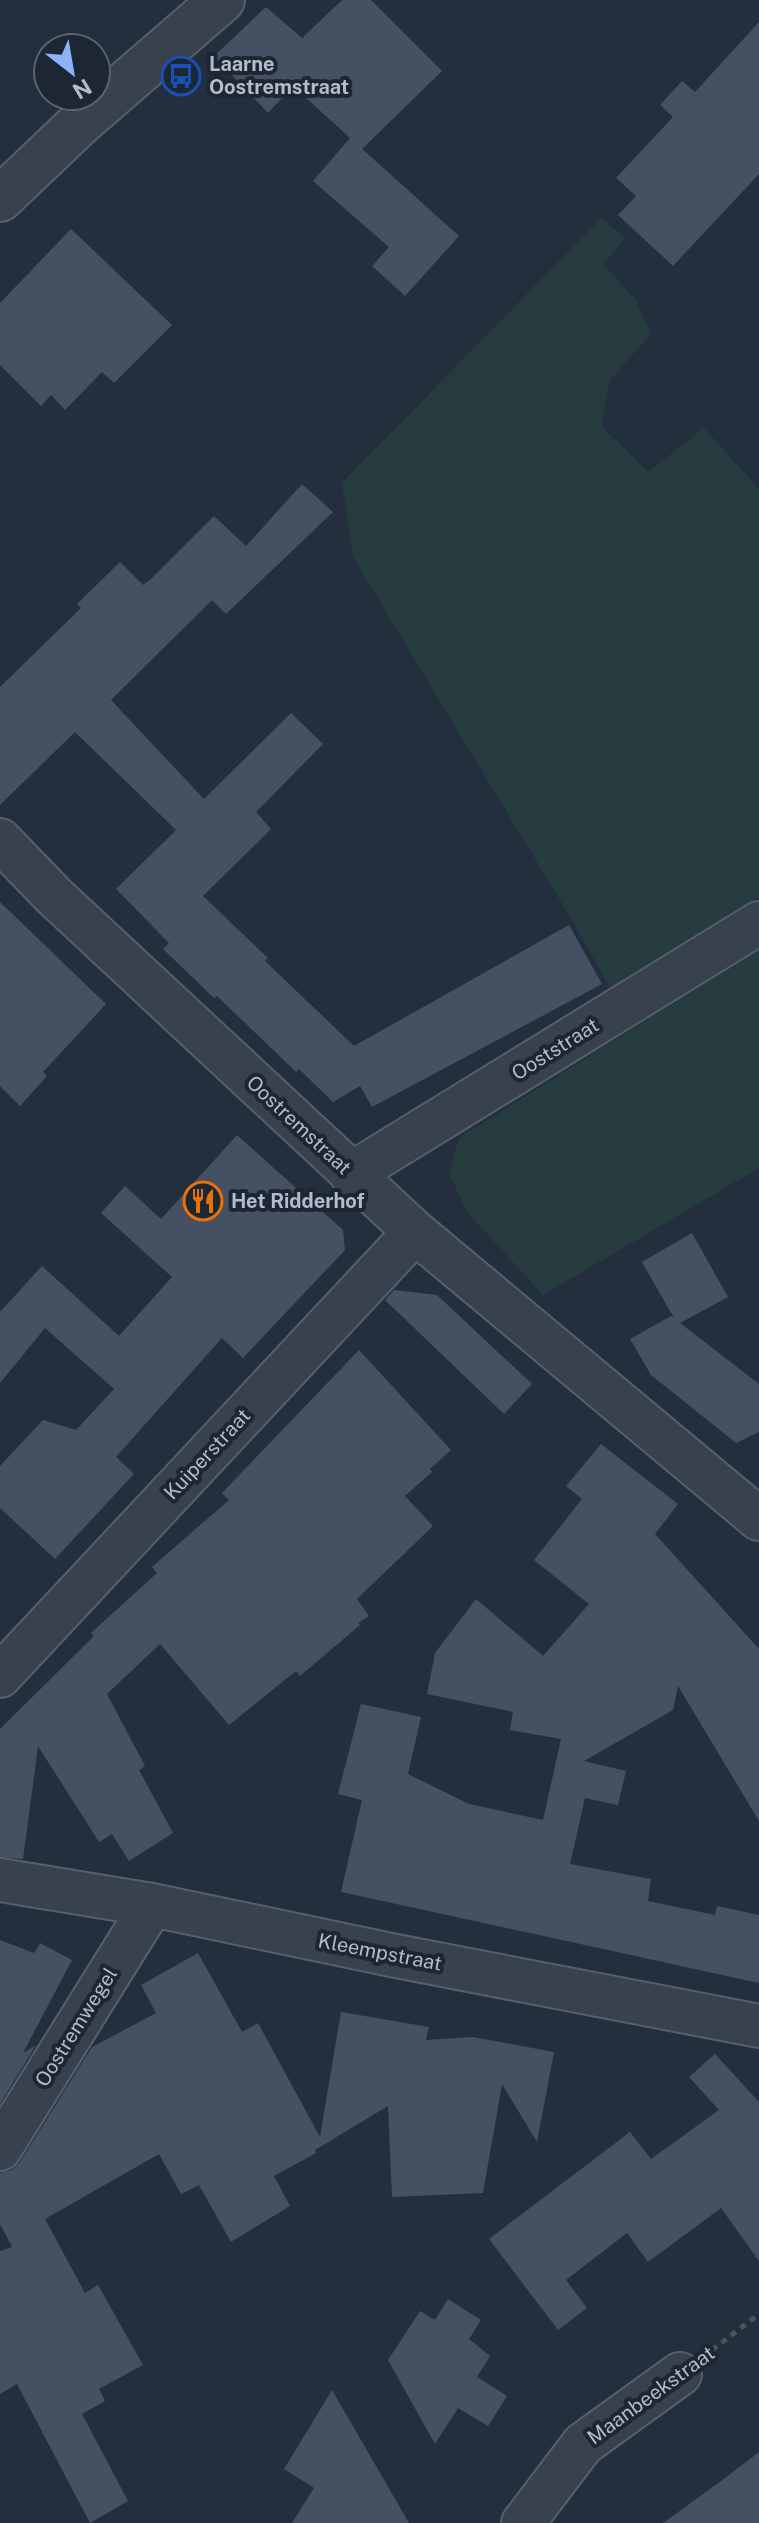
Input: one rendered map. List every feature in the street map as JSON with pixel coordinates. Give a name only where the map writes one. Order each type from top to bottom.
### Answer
[{"type":"street","points":[[0,199],[81,122],[222,0]]},
{"type":"street","name":"Oostremstraat","points":[[0,840],[54,896],[415,1232],[759,1519]]},
{"type":"street","name":"Ooststraat","points":[[351,1174],[759,923]]},
{"type":"street","name":"Kuiperstraat","points":[[0,1676],[415,1232]]},
{"type":"street","name":"Kleempstraat","points":[[0,1880],[152,1905],[759,2026]]},
{"type":"street","name":"Oostremwegel","points":[[0,2149],[152,1905]]},
{"type":"street","name":"Maanbeekstraat","points":[[523,2523],[583,2444],[680,2374]]},
{"type":"path","name":"Maanbeekstraat","points":[[680,2374],[759,2314]]},
{"type":"green space","points":[[601,218],[626,238],[603,264],[636,300],[651,334],[610,380],[601,426],[648,472],[704,428],[759,489],[759,897],[610,988],[353,557],[342,483]]},
{"type":"green space","points":[[759,949],[759,1168],[543,1295],[467,1212],[449,1173],[459,1138]]},
{"type":"building","points":[[342,0],[371,0],[442,71],[362,149],[293,86],[268,113],[214,56],[266,7],[302,38]]},
{"type":"building","points":[[759,22],[759,174],[673,266],[618,215],[636,196],[616,178],[673,117],[660,105],[682,81],[695,92]]},
{"type":"building","points":[[350,138],[459,236],[405,296],[372,266],[389,247],[313,181]]},
{"type":"building","points":[[71,229],[172,325],[114,383],[102,372],[65,410],[51,395],[41,406],[0,365],[0,303]]},
{"type":"building","points":[[302,484],[333,512],[226,614],[212,600],[111,700],[204,799],[291,713],[323,744],[256,812],[271,829],[203,896],[268,958],[265,961],[354,1046],[569,925],[602,984],[372,1107],[360,1086],[333,1102],[299,1069],[296,1072],[163,949],[169,943],[116,889],[176,830],[75,732],[0,805],[0,687],[81,608],[77,604],[120,562],[143,585],[214,516],[246,546]]},
{"type":"building","points":[[0,902],[106,1004],[43,1072],[47,1076],[20,1106],[0,1086]]},
{"type":"building","points":[[237,1135],[343,1230],[345,1250],[243,1358],[222,1338],[116,1457],[134,1474],[55,1559],[0,1508],[0,1466],[43,1420],[76,1430],[114,1389],[45,1328],[0,1383],[0,1312],[42,1266],[119,1336],[172,1277],[101,1213],[125,1186],[161,1219]]},
{"type":"building","points":[[692,1233],[728,1297],[680,1323],[759,1384],[759,1432],[736,1443],[651,1375],[630,1339],[671,1316],[674,1318],[642,1262]]},
{"type":"building","points":[[394,1290],[437,1295],[532,1384],[504,1414],[385,1300]]},
{"type":"building","points":[[359,1350],[451,1450],[405,1496],[433,1526],[357,1599],[369,1616],[358,1623],[360,1625],[300,1676],[296,1671],[229,1725],[160,1644],[107,1694],[145,1766],[139,1770],[173,1833],[129,1861],[112,1834],[99,1842],[38,1746],[23,1859],[0,1857],[0,1729],[94,1636],[91,1633],[157,1573],[152,1567],[229,1500],[222,1493]]},
{"type":"building","points":[[601,1444],[678,1504],[655,1534],[759,1649],[759,1821],[678,1686],[673,1710],[584,1761],[626,1771],[618,1805],[585,1798],[570,1864],[651,1879],[648,1901],[715,1915],[717,1906],[759,1915],[759,1983],[341,1892],[362,1800],[338,1794],[361,1704],[421,1717],[408,1774],[469,1804],[543,1820],[561,1739],[510,1730],[513,1712],[427,1694],[435,1653],[476,1599],[543,1656],[589,1604],[534,1560],[582,1499],[566,1486]]},
{"type":"building","points":[[0,1940],[34,1953],[40,1943],[72,1960],[23,2053],[36,2045],[0,2104]]},
{"type":"building","points":[[198,1953],[242,2032],[258,2023],[320,2137],[341,2012],[429,2027],[426,2040],[473,2037],[554,2052],[537,2142],[502,2084],[483,2193],[392,2197],[388,2106],[274,2176],[290,2206],[231,2242],[199,2185],[181,2194],[159,2154],[45,2219],[85,2293],[98,2285],[143,2365],[99,2389],[105,2401],[82,2414],[128,2501],[90,2523],[17,2384],[0,2394],[0,2251],[12,2247],[0,2224],[0,2173],[12,2170],[20,2162],[92,2047],[156,2013],[141,1985]]},
{"type":"building","points":[[715,2054],[759,2102],[759,2261],[721,2208],[648,2262],[627,2233],[566,2280],[587,2308],[558,2330],[489,2239],[630,2132],[651,2159],[719,2110],[689,2077]]},
{"type":"building","points":[[448,2299],[481,2320],[469,2339],[490,2356],[477,2377],[507,2396],[488,2426],[458,2408],[435,2444],[388,2360],[420,2311],[435,2320]]},
{"type":"building","points":[[332,2390],[409,2523],[292,2523],[314,2488],[284,2469]]},
{"type":"building","points":[[759,2452],[759,2523],[663,2523],[721,2481]]},
{"type":"place","name":"Laarne Oostremstraat","points":[[181,76]]},
{"type":"place","name":"Het Ridderhof","points":[[203,1201]]}]
